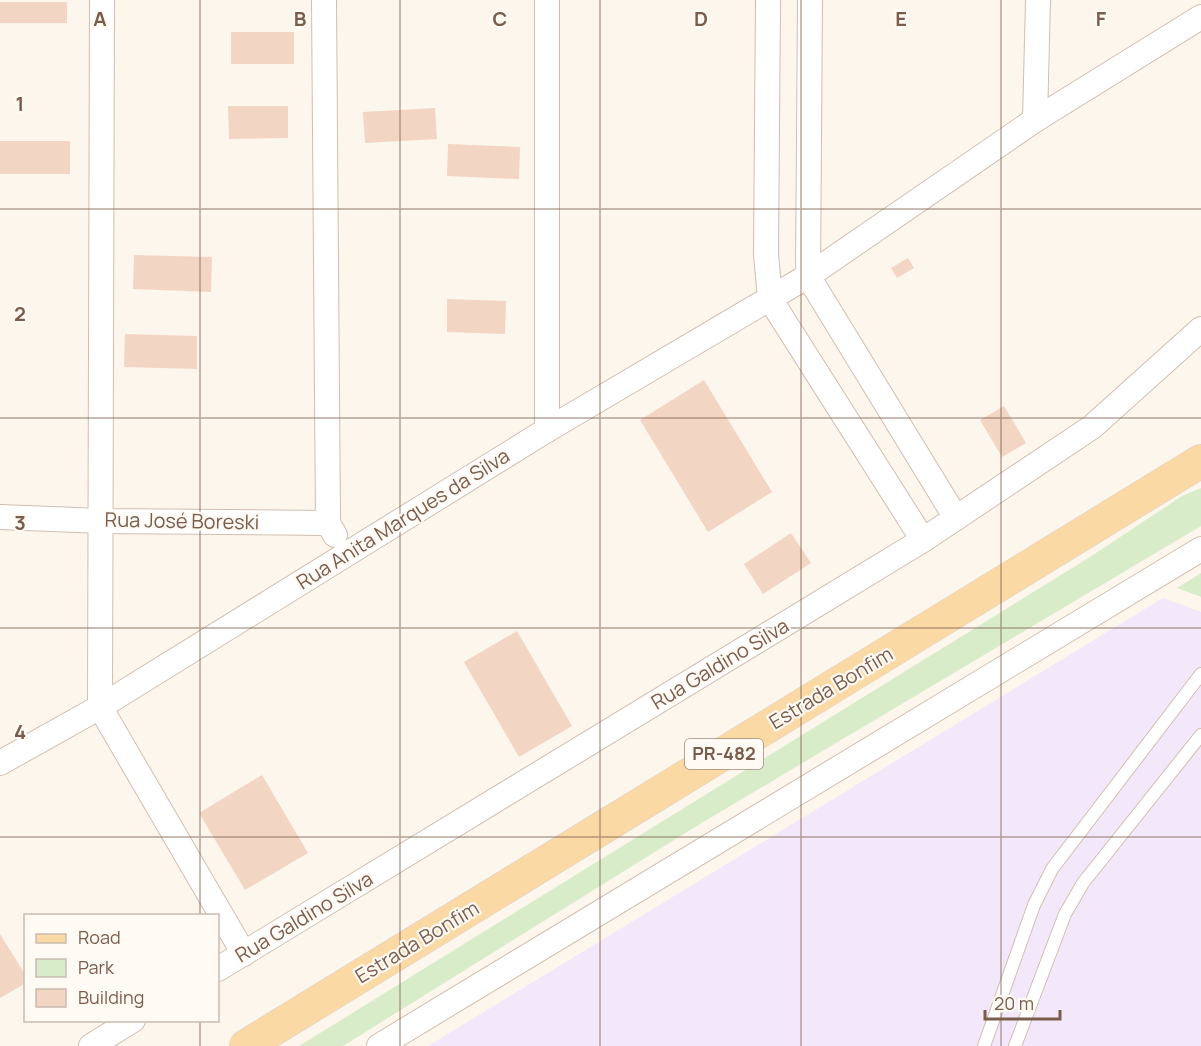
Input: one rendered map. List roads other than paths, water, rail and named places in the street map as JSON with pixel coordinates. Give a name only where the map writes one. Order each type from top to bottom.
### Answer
[{"type":"main road","name":"Estrada Bonfim","points":[[246,1046],[1201,461]]},
{"type":"street","points":[[102,0],[100,707],[244,954]]},
{"type":"street","points":[[324,0],[328,523],[346,554]]},
{"type":"street","points":[[547,0],[547,430]]},
{"type":"street","points":[[768,0],[766,254],[770,299],[923,540]]},
{"type":"street","points":[[810,0],[808,276],[956,518]]},
{"type":"street","points":[[1035,120],[1038,0]]},
{"type":"street","name":"Rua Anita Marques da Silva","points":[[0,764],[100,707],[547,430],[808,276],[1035,120],[1201,17]]},
{"type":"street","name":"Rua Galdino Silva","points":[[219,968],[923,540],[1092,427],[1201,329]]},
{"type":"street","name":"Rua José Boreski","points":[[0,517],[102,521],[328,523]]},
{"type":"street","points":[[380,1046],[1201,549]]},
{"type":"street","points":[[91,1046],[130,1022]]},
{"type":"lane","points":[[984,1046],[1034,905],[1052,869],[1201,674]]},
{"type":"lane","points":[[1015,1046],[1065,914],[1083,883],[1201,735]]}]
